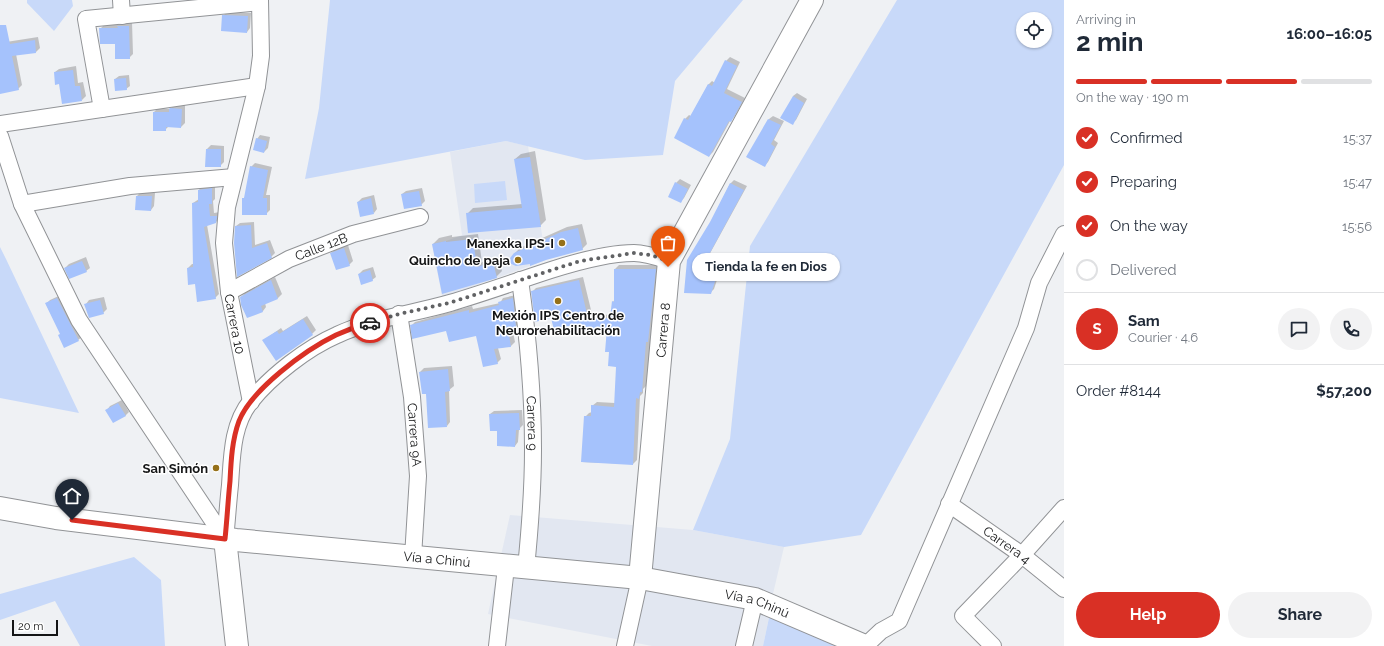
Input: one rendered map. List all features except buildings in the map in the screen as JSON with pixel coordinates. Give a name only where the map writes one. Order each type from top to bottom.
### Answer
[{"type":"main road","name":"Carrera 8","points":[[640,578],[669,261],[812,0]]},
{"type":"main road","name":"Vía a Chinú","points":[[0,508],[56,518],[225,539],[640,578],[755,599],[865,646]]},
{"type":"main road","points":[[225,539],[238,644]]},
{"type":"street","points":[[102,109],[86,19],[122,8],[260,1]]},
{"type":"street","name":"Carrera 10","points":[[251,402],[229,292],[224,243],[227,207],[257,86],[261,56],[260,1]]},
{"type":"street","points":[[0,124],[257,86]]},
{"type":"street","points":[[0,136],[22,204],[79,320],[225,539]]},
{"type":"street","points":[[22,204],[130,186],[234,177]]},
{"type":"street","name":"Calle 12B","points":[[229,292],[289,259],[353,234],[420,217]]},
{"type":"street","points":[[865,646],[882,631],[899,621],[1026,328],[1038,283],[1064,234]]},
{"type":"street","points":[[225,539],[232,453],[240,420],[251,402],[272,380],[296,359],[322,342],[351,329],[399,314],[449,303],[580,261],[605,256],[634,253],[650,255],[669,261]]},
{"type":"street","name":"Carrera 9","points":[[497,646],[532,506],[532,393],[528,343],[520,280]]},
{"type":"street","name":"Carrera 9A","points":[[399,314],[412,396],[418,476],[413,557]]},
{"type":"street","name":"Carrera 4","points":[[949,504],[1022,555],[1064,589]]},
{"type":"street","points":[[993,646],[963,616],[1022,555],[1064,508]]},
{"type":"street","name":"Carrera 8","points":[[625,646],[640,578]]},
{"type":"street","points":[[744,646],[755,599]]},
{"type":"shaded area","points":[[27,0],[72,0],[73,6],[54,31],[27,3]]},
{"type":"shaded area","points":[[330,0],[743,0],[675,81],[663,155],[585,160],[506,141],[305,179],[319,108]]},
{"type":"shaded area","points":[[897,0],[1064,0],[1064,165],[861,535],[784,547],[693,530],[730,439],[750,246]]},
{"type":"shaded area","points":[[506,141],[528,146],[546,260],[447,296],[442,296],[432,244],[462,235],[450,152]]},
{"type":"shaded area","points":[[505,181],[507,200],[475,203],[474,184]]},
{"type":"shaded area","points":[[0,247],[6,259],[79,413],[0,398]]},
{"type":"shaded area","points":[[510,515],[693,530],[784,547],[763,646],[652,646],[488,614]]},
{"type":"shaded area","points":[[134,557],[161,580],[165,646],[80,646],[55,601],[0,620],[0,594]]},
{"type":"shaded area","points":[[770,613],[849,646],[763,646]]},
{"type":"way so far","points":[[370,323],[399,314],[449,303],[580,261],[605,256],[634,253],[650,255],[669,261],[668,267]]},
{"type":"place","name":"Manexka IPS-I","points":[[562,243]]},
{"type":"place","name":"Quincho de paja","points":[[518,260]]},
{"type":"place","name":"Tienda la fe en Dios","points":[[668,267]]},
{"type":"place","name":"Mexión IPS Centro de Neurorehabilitación","points":[[558,301]]},
{"type":"place","name":"San Simón","points":[[216,468]]},
{"type":"route","points":[[72,520],[225,539],[232,453],[240,420],[251,402],[272,380],[296,359],[322,342],[336,335],[370,323]]}]
